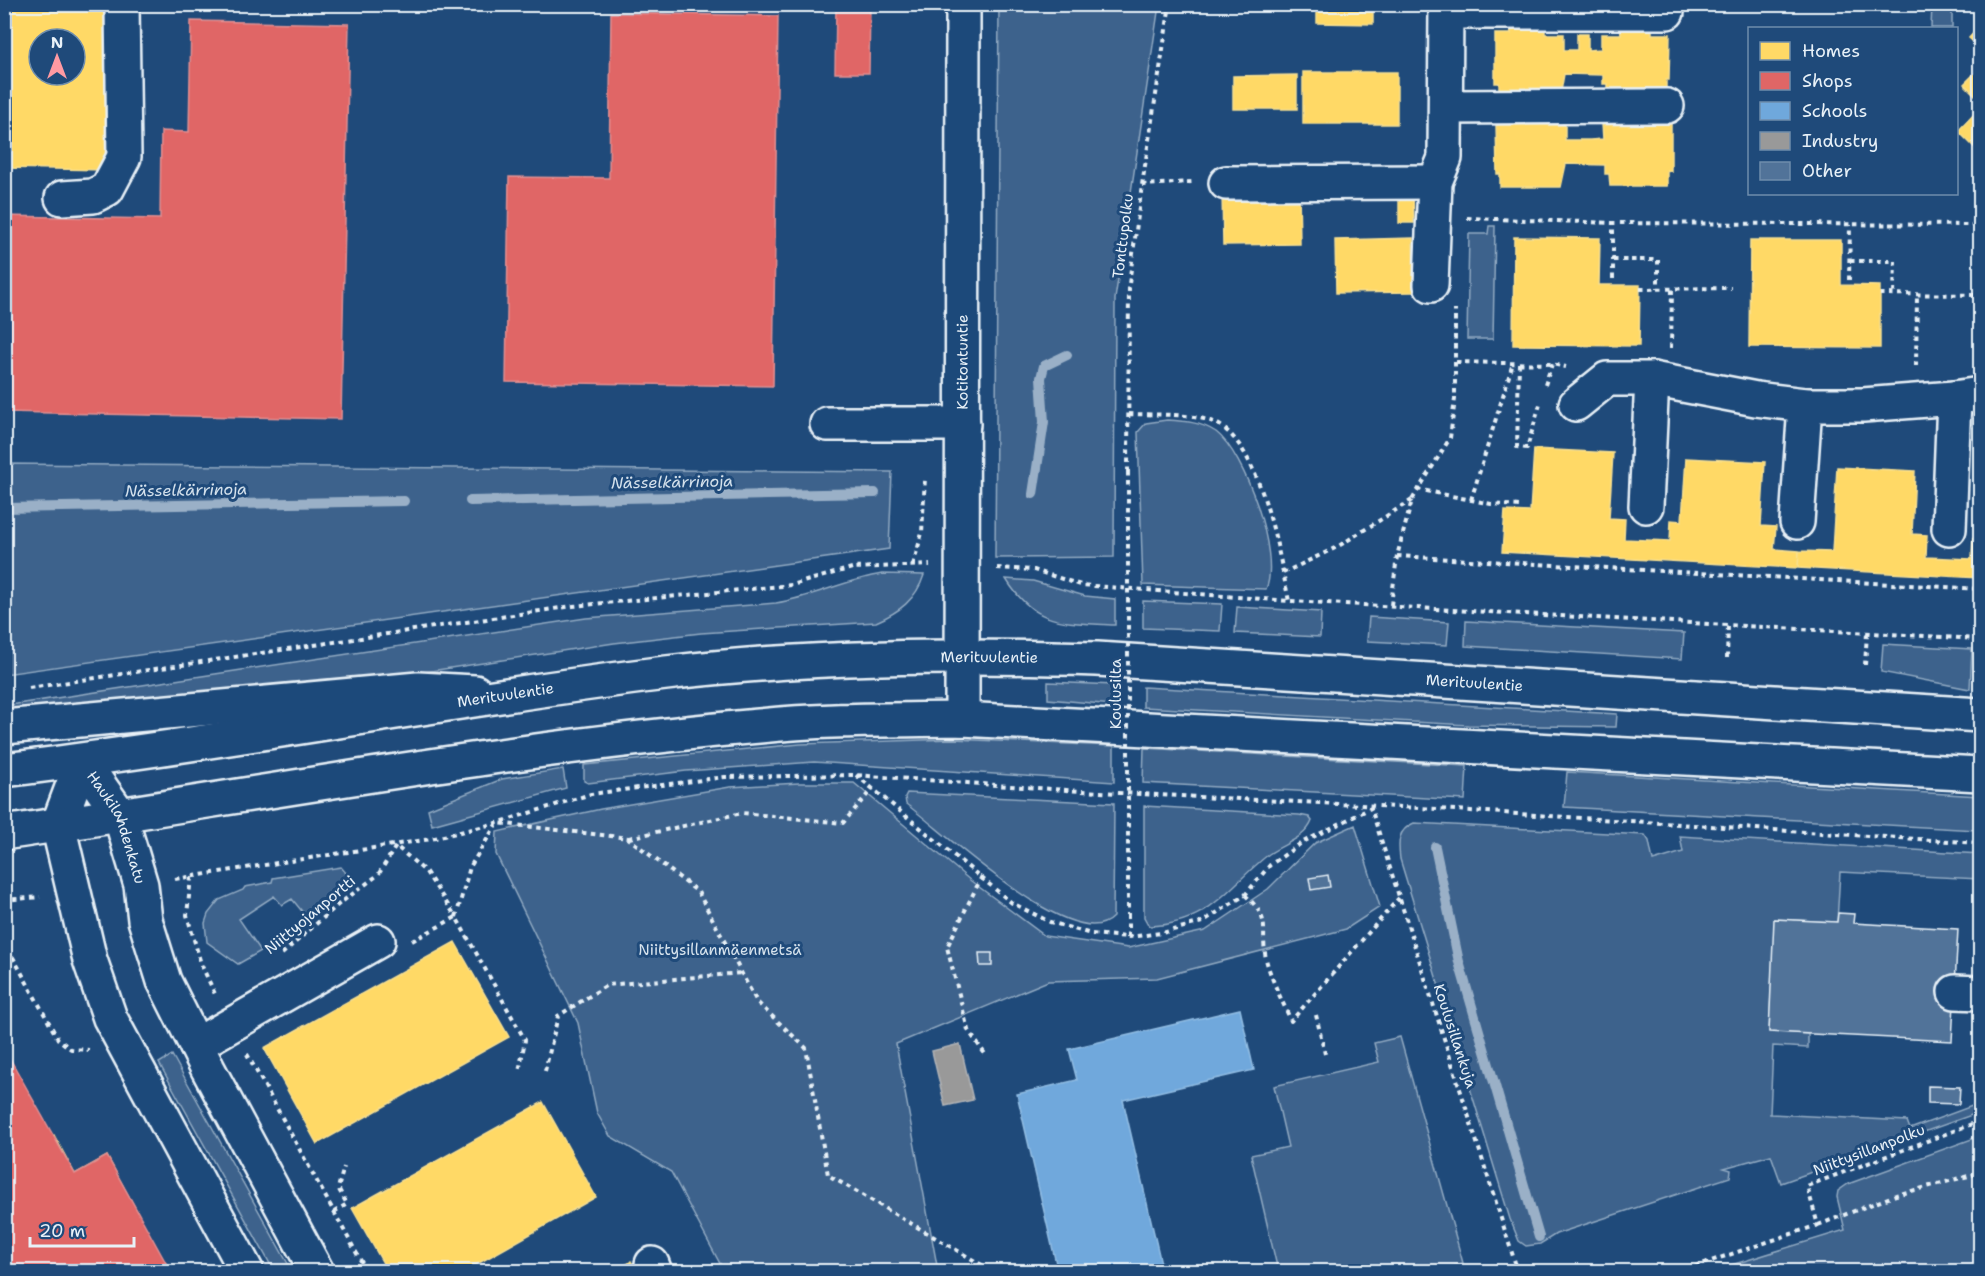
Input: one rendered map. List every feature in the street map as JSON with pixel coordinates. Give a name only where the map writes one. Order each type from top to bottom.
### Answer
[{"type":"main road","points":[[62,198],[93,196],[107,189],[124,157],[122,4]]},
{"type":"main road","name":"Kotitontuntie","points":[[962,719],[963,4]]},
{"type":"main road","points":[[1431,285],[1446,107],[1446,8],[1667,12]]},
{"type":"main road","points":[[1446,107],[1667,106]]},
{"type":"main road","points":[[1213,182],[1440,170]]},
{"type":"main road","points":[[1576,404],[1607,379],[1661,381],[1756,399],[1805,405],[1916,401],[1967,396],[1949,529]]},
{"type":"main road","points":[[1646,506],[1661,381]]},
{"type":"main road","points":[[1797,522],[1805,405]]},
{"type":"main road","points":[[827,424],[963,424]]},
{"type":"main road","name":"Merituulentie","points":[[4,770],[82,761],[667,673],[779,664],[963,655],[1097,659],[1980,715]]},
{"type":"main road","points":[[4,727],[418,689],[519,695]]},
{"type":"main road","points":[[4,833],[516,754],[760,725],[962,719],[1980,774]]},
{"type":"main road","name":"Haukilahdenkatu","points":[[82,761],[120,815],[141,885],[145,920],[164,981],[196,1046],[317,1272]]},
{"type":"main road","name":"Haukilahdenkatu","points":[[58,825],[82,761]]},
{"type":"main road","points":[[58,825],[90,960],[110,1018],[247,1272]]},
{"type":"main road","points":[[196,1046],[378,941]]},
{"type":"path","name":"Tonttupolku","points":[[1128,472],[1130,284],[1142,185],[1170,4]]},
{"type":"path","points":[[1142,185],[1213,182]]},
{"type":"path","points":[[1465,218],[1613,224],[1980,225]]},
{"type":"path","points":[[1613,224],[1613,279]]},
{"type":"path","points":[[1850,225],[1850,280]]},
{"type":"path","points":[[1613,261],[1658,261],[1658,289]]},
{"type":"path","points":[[1850,261],[1895,261],[1894,294]]},
{"type":"path","points":[[1640,290],[1731,288]]},
{"type":"path","points":[[1661,381],[1672,289]]},
{"type":"path","points":[[1880,294],[1980,295]]},
{"type":"path","points":[[1916,401],[1917,295]]},
{"type":"path","points":[[1391,605],[1397,556],[1412,500],[1450,438],[1455,399],[1455,308]]},
{"type":"path","points":[[1456,362],[1543,364]]},
{"type":"path","points":[[1516,363],[1517,447],[1527,448],[1552,364]]},
{"type":"path","points":[[1471,500],[1516,363]]},
{"type":"path","points":[[1129,414],[1196,418],[1213,422],[1230,434],[1245,454],[1256,476],[1274,527],[1289,602]]},
{"type":"path","name":"Koulusilta","points":[[1128,472],[1128,937]]},
{"type":"path","points":[[1417,489],[1471,500],[1520,506]]},
{"type":"path","points":[[1283,573],[1337,547],[1412,500]]},
{"type":"path","points":[[1397,556],[1980,589]]},
{"type":"path","points":[[1727,658],[1728,625]]},
{"type":"path","points":[[1865,665],[1867,633]]},
{"type":"path","points":[[855,775],[982,876],[1012,903],[1050,922],[1091,934],[1128,937],[1162,933],[1202,922],[1245,895],[1270,866],[1303,842],[1371,808]]},
{"type":"path","points":[[141,885],[396,846],[497,823],[591,794],[725,777],[855,775],[1080,791],[1371,808],[1439,809],[1980,843]]},
{"type":"path","points":[[497,823],[628,838],[742,813],[843,823],[873,788]]},
{"type":"path","name":"Koulusillankuja","points":[[1371,808],[1518,1272]]},
{"type":"path","points":[[378,941],[397,950],[456,917],[470,867],[497,823]]},
{"type":"path","points":[[628,838],[698,891],[757,1002],[806,1048],[828,1175],[994,1272]]},
{"type":"path","points":[[396,846],[426,872],[456,917],[525,1040],[519,1072]]},
{"type":"path","name":"Niittyojanportti","points":[[278,957],[339,904],[378,875],[396,846]]},
{"type":"path","points":[[982,876],[948,946],[968,1030],[985,1054]]},
{"type":"path","points":[[191,877],[187,915],[201,964],[231,1025],[367,1272]]},
{"type":"path","points":[[4,900],[75,893]]},
{"type":"path","points":[[1245,895],[1256,905],[1263,918],[1266,960],[1291,1021],[1399,898]]},
{"type":"path","points":[[4,941],[58,1039],[71,1049],[85,1051],[98,1048]]},
{"type":"path","points":[[545,1071],[558,1016],[607,985],[741,973]]},
{"type":"path","points":[[1316,1015],[1325,1054]]},
{"type":"path","name":"Niittysillanpolku","points":[[1818,1225],[1807,1186],[1980,1121]]},
{"type":"path","points":[[334,1212],[347,1204],[338,1188],[344,1167]]},
{"type":"path","points":[[1678,1272],[1896,1196],[1980,1173]]},
{"type":"green space","points":[[999,5],[1159,5],[1115,299],[1114,557],[995,558]]},
{"type":"green space","points":[[1932,5],[1952,5],[1952,27],[1931,27]]},
{"type":"green space","points":[[1489,226],[1495,226],[1493,339],[1467,339],[1469,234],[1488,234]]},
{"type":"green space","points":[[1167,420],[1192,423],[1216,432],[1238,461],[1249,482],[1264,530],[1269,553],[1266,589],[1143,585],[1138,432],[1146,423]]},
{"type":"green space","points":[[4,464],[892,472],[889,549],[5,674]]},
{"type":"green space","points":[[882,574],[924,575],[921,584],[906,604],[876,622],[701,633],[614,643],[398,676],[5,720],[4,706],[586,618],[776,603]]},
{"type":"green space","points":[[1006,579],[1033,581],[1085,596],[1115,599],[1115,625],[1066,622],[1040,614],[1017,595]]},
{"type":"green space","points":[[1143,601],[1222,604],[1220,631],[1143,628]]},
{"type":"green space","points":[[1237,607],[1321,612],[1320,637],[1235,633]]},
{"type":"green space","points":[[1369,617],[1449,622],[1447,645],[1367,641]]},
{"type":"green space","points":[[1466,621],[1684,633],[1682,659],[1465,646]]},
{"type":"green space","points":[[1883,644],[1972,649],[1970,689],[1881,672]]},
{"type":"green space","points":[[1048,682],[1114,685],[1113,705],[1048,699]]},
{"type":"green space","points":[[1143,687],[1617,714],[1616,727],[1468,725],[1143,707]]},
{"type":"green space","points":[[953,739],[1114,746],[1114,782],[814,762],[686,771],[588,783],[584,781],[584,765],[800,744]]},
{"type":"green space","points":[[1144,748],[1467,766],[1465,800],[1143,783]]},
{"type":"green space","points":[[563,769],[566,788],[432,825],[428,809],[502,779]]},
{"type":"green space","points":[[1567,772],[1980,796],[1980,823],[1977,830],[1564,807]]},
{"type":"green space","name":"Niittysillanmäenmetsä","points":[[854,783],[971,881],[1045,936],[1128,948],[1205,931],[1268,889],[1315,843],[1355,825],[1380,907],[1346,929],[1157,978],[1048,981],[896,1044],[938,1271],[724,1271],[671,1172],[610,1136],[597,1113],[578,1023],[496,854],[497,832],[601,809],[730,787]]},
{"type":"green space","points":[[907,793],[1114,803],[1113,917],[1095,925],[1069,920],[1040,906],[976,861],[906,804]]},
{"type":"green space","points":[[1144,806],[1299,815],[1309,817],[1312,821],[1305,832],[1269,854],[1229,891],[1203,911],[1188,919],[1170,924],[1149,926],[1144,917]]},
{"type":"green space","points":[[1414,823],[1645,835],[1649,841],[1653,861],[1683,852],[1680,836],[1980,854],[1980,879],[1840,872],[1837,922],[1775,919],[1769,1031],[1808,1034],[1808,1048],[1773,1046],[1770,1114],[1907,1121],[1910,1129],[1980,1103],[1980,1112],[1781,1183],[1771,1155],[1724,1168],[1731,1170],[1730,1177],[1556,1234],[1540,1244],[1526,1246],[1519,1241],[1510,1219],[1400,859],[1400,838],[1404,829]]},
{"type":"green space","points":[[341,867],[350,878],[305,915],[292,899],[282,905],[274,896],[239,919],[261,951],[238,964],[207,942],[205,923],[208,914],[219,900],[245,887],[272,882],[273,878]]},
{"type":"green space","points":[[1400,1037],[1463,1263],[1433,1272],[1278,1271],[1251,1155],[1288,1147],[1274,1086],[1379,1062],[1374,1043]]},
{"type":"green space","points":[[172,1055],[292,1271],[274,1271],[159,1063]]},
{"type":"green space","points":[[1980,1136],[1980,1271],[1712,1271],[1845,1230],[1837,1197],[1838,1191],[1848,1184]]},
{"type":"building: Homes","points":[[4,4],[107,4],[105,170],[4,168]]},
{"type":"building: Homes","points":[[1317,4],[1373,4],[1373,24],[1317,23]]},
{"type":"building: Homes","points":[[1510,23],[1545,23],[1545,34],[1564,34],[1564,50],[1577,50],[1577,34],[1588,34],[1588,50],[1601,49],[1601,34],[1621,34],[1620,23],[1652,23],[1652,34],[1670,34],[1669,80],[1666,80],[1666,96],[1608,96],[1608,84],[1603,84],[1603,75],[1564,74],[1560,97],[1499,97],[1499,83],[1495,83],[1495,34],[1511,34]]},
{"type":"building: Homes","points":[[1980,26],[1980,48],[1969,38]]},
{"type":"building: Homes","points":[[1980,68],[1980,100],[1964,84]]},
{"type":"building: Homes","points":[[1303,72],[1397,72],[1397,124],[1303,124]]},
{"type":"building: Homes","points":[[1297,75],[1297,109],[1233,109],[1233,76]]},
{"type":"building: Homes","points":[[1980,108],[1980,153],[1958,131]]},
{"type":"building: Homes","points":[[1512,113],[1547,113],[1547,124],[1565,124],[1565,140],[1590,140],[1603,139],[1602,124],[1622,124],[1622,113],[1654,113],[1654,124],[1671,124],[1671,171],[1667,170],[1667,186],[1610,186],[1609,174],[1605,174],[1605,165],[1566,164],[1561,187],[1500,187],[1500,174],[1497,174],[1496,124],[1512,124]]},
{"type":"building: Homes","points":[[1299,190],[1300,244],[1223,245],[1222,192]]},
{"type":"building: Homes","points":[[1413,195],[1414,223],[1399,223],[1399,196]]},
{"type":"building: Homes","points":[[1514,237],[1600,238],[1599,285],[1640,285],[1639,346],[1513,345]]},
{"type":"building: Homes","points":[[1413,238],[1414,292],[1336,293],[1335,240]]},
{"type":"building: Homes","points":[[1750,240],[1841,240],[1841,285],[1880,286],[1880,348],[1749,347]]},
{"type":"building: Homes","points":[[1534,449],[1613,453],[1609,518],[1625,519],[1624,539],[1670,541],[1671,520],[1682,521],[1686,458],[1765,462],[1761,526],[1776,527],[1774,549],[1799,551],[1798,568],[1502,552],[1505,511],[1530,512]]},
{"type":"building: Homes","points":[[1837,467],[1915,471],[1912,534],[1927,535],[1926,557],[1972,559],[1973,538],[1980,539],[1980,578],[1798,568],[1799,551],[1832,552]]},
{"type":"building: Homes","points":[[455,942],[509,1037],[317,1144],[264,1048]]},
{"type":"building: Homes","points":[[543,1102],[596,1197],[463,1272],[388,1272],[352,1208]]},
{"type":"building: Homes","points":[[54,1135],[75,1174],[107,1156],[139,1215],[35,1272],[4,1272],[4,1162]]},
{"type":"building: Homes","points":[[631,1261],[637,1272],[613,1272],[629,1263]]},
{"type":"building: Shops","points":[[836,4],[870,4],[869,73],[835,73]]},
{"type":"building: Shops","points":[[611,13],[778,16],[773,386],[506,382],[509,177],[609,178]]},
{"type":"building: Shops","points":[[191,21],[349,24],[341,419],[4,412],[4,216],[160,219],[161,131],[189,132]]},
{"type":"building: Shops","points":[[4,1048],[75,1174],[107,1156],[171,1272],[4,1272]]},
{"type":"building: Schools","points":[[1240,1009],[1254,1070],[1123,1100],[1163,1272],[1058,1272],[1017,1094],[1077,1080],[1069,1049]]},
{"type":"building: Industry","points":[[960,1044],[973,1100],[945,1106],[932,1051]]},
{"type":"building: Other","points":[[1328,875],[1330,887],[1311,890],[1309,878]]},
{"type":"building: Other","points":[[1838,913],[1854,914],[1853,923],[1958,929],[1952,1041],[1769,1032],[1774,919],[1837,922]]},
{"type":"building: Other","points":[[979,953],[992,953],[992,966],[980,966]]},
{"type":"building: Other","points":[[1928,1086],[1960,1087],[1959,1104],[1928,1103]]},
{"type":"waterway","name":"Nässelkärrinoja","points":[[1033,494],[1044,422],[1041,378],[1044,366],[1067,355]]},
{"type":"waterway","name":"Nässelkärrinoja","points":[[470,501],[875,493]]},
{"type":"waterway","name":"Nässelkärrinoja","points":[[4,508],[404,501]]},
{"type":"waterway","points":[[1435,847],[1459,962],[1539,1237]]}]
